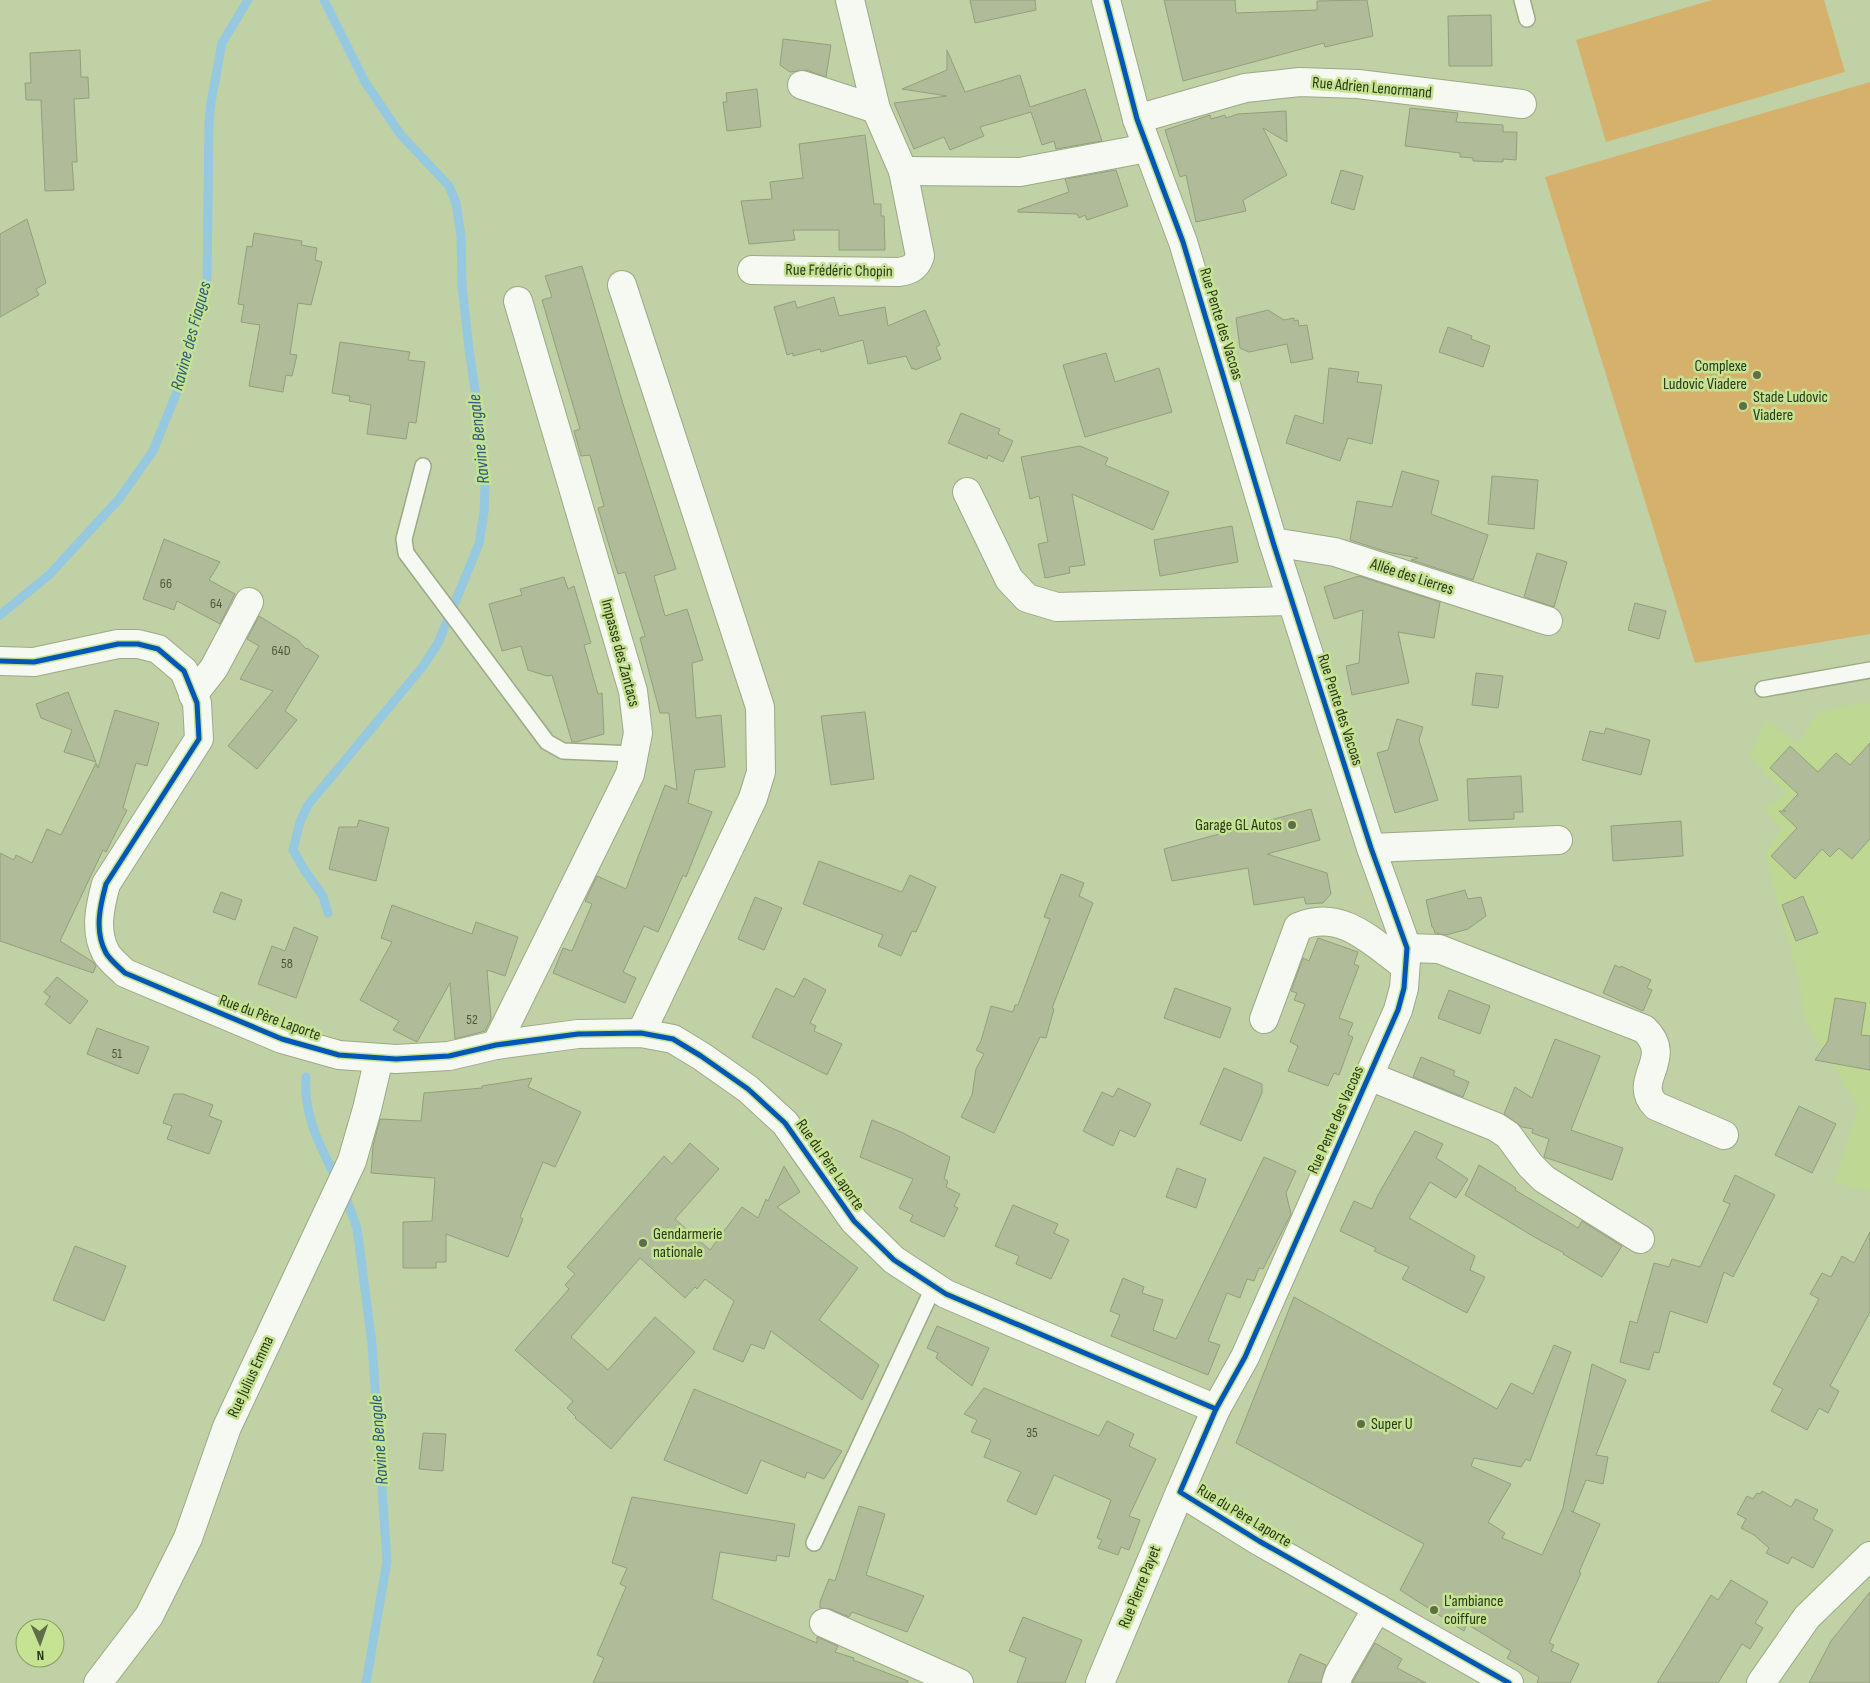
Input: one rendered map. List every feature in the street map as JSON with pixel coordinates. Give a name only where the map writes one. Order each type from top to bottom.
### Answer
[{"type":"street","name":"Rue Frédéric Chopin","points":[[752,270],[899,272],[910,270],[918,264],[920,256],[903,171],[876,109],[850,0]]},
{"type":"street","name":"Rue Pente des Vacoas","points":[[1106,0],[1137,119],[1183,242],[1273,542],[1406,957],[1404,988],[1398,1010],[1245,1356],[1216,1409]]},
{"type":"street","name":"Rue Adrien Lenormand","points":[[1137,119],[1245,88],[1300,82],[1358,84],[1522,104]]},
{"type":"street","points":[[802,85],[876,109]]},
{"type":"street","points":[[903,171],[1020,172],[1147,148]]},
{"type":"street","points":[[622,286],[760,707],[761,742],[761,772],[753,798],[641,1033]]},
{"type":"street","name":"Impasse des Zantacs","points":[[496,1045],[630,774],[638,733],[633,691],[518,301]]},
{"type":"street","points":[[967,492],[1009,579],[1028,598],[1057,607],[1292,601]]},
{"type":"street","name":"Allée des Lierres","points":[[1273,542],[1335,552],[1548,621]]},
{"type":"street","points":[[193,695],[214,668],[249,602]]},
{"type":"street","name":"Rue du Père Laporte","points":[[0,661],[34,662],[118,644],[138,644],[158,650],[184,671],[196,703],[199,739],[106,884],[99,908],[99,932],[106,954],[125,973],[282,1039],[339,1055],[396,1059],[449,1056],[496,1045],[578,1034],[641,1033],[673,1039],[701,1056],[748,1090],[785,1123],[854,1221],[894,1260],[946,1294],[1216,1409],[1180,1492],[1259,1541],[1509,1683]]},
{"type":"street","points":[[1371,848],[1558,840]]},
{"type":"street","points":[[1264,1019],[1298,927],[1307,923],[1327,921],[1346,925],[1406,957],[1439,949],[1644,1029],[1651,1035],[1656,1052],[1646,1090],[1651,1101],[1656,1106],[1724,1135]]},
{"type":"street","name":"Rue Julius Emma","points":[[98,1683],[149,1616],[188,1538],[227,1427],[352,1161],[379,1058]]},
{"type":"street","points":[[1369,1076],[1496,1127],[1508,1135],[1530,1165],[1544,1178],[1640,1240]]},
{"type":"street","name":"Rue Pierre Payet","points":[[1100,1683],[1180,1492]]},
{"type":"street","points":[[1761,1683],[1807,1617],[1870,1556]]},
{"type":"street","points":[[1336,1683],[1339,1674],[1377,1608]]},
{"type":"street","points":[[824,1623],[959,1683]]},
{"type":"lane","points":[[1522,0],[1527,19]]},
{"type":"lane","points":[[423,466],[404,540],[406,553],[547,742],[563,751],[634,754]]},
{"type":"lane","points":[[1763,689],[1870,670]]},
{"type":"lane","points":[[814,1543],[934,1286]]},
{"type":"shaded area","points":[[1712,0],[1824,0],[1845,72],[1606,142],[1576,40]]},
{"type":"shaded area","name":"Complexe Ludovic Viadere","points":[[1870,82],[1870,634],[1695,663],[1545,177]]},
{"type":"shaded area","points":[[1870,702],[1870,1191],[1835,1183],[1858,1106],[1805,1020],[1798,975],[1765,854],[1782,829],[1764,809],[1786,793],[1750,757],[1766,721],[1798,745],[1818,712]]},
{"type":"building","points":[[970,0],[1035,0],[1036,10],[975,23]]},
{"type":"building","points":[[1164,0],[1235,0],[1236,13],[1317,10],[1317,1],[1367,0],[1373,36],[1325,47],[1324,43],[1183,81]]},
{"type":"building","points":[[1491,15],[1492,66],[1449,66],[1448,16]]},
{"type":"building","points":[[783,39],[831,45],[826,77],[806,70],[790,72],[780,65]]},
{"type":"building","points":[[80,50],[81,77],[88,77],[89,98],[74,99],[77,162],[72,162],[74,190],[45,191],[41,100],[26,100],[25,83],[31,83],[30,53]]},
{"type":"building","points":[[947,50],[965,92],[1020,75],[1030,107],[1085,89],[1102,141],[1056,149],[1054,141],[1042,145],[1031,112],[980,127],[984,136],[950,150],[944,137],[914,149],[894,103],[947,96],[902,89],[947,70]]},
{"type":"building","points":[[757,89],[761,127],[727,131],[723,102],[727,102],[726,93]]},
{"type":"building","points":[[1410,108],[1458,113],[1456,122],[1503,125],[1503,132],[1517,132],[1516,160],[1503,159],[1503,162],[1473,161],[1473,158],[1460,157],[1460,153],[1405,146]]},
{"type":"building","points":[[1286,111],[1287,142],[1263,128],[1287,175],[1243,200],[1246,211],[1196,222],[1186,175],[1180,177],[1165,130],[1210,115],[1211,119],[1225,115],[1226,118],[1238,114]]},
{"type":"building","points":[[865,135],[874,204],[881,204],[881,216],[884,216],[885,250],[839,250],[839,230],[793,230],[795,240],[749,244],[741,201],[772,199],[770,182],[803,178],[799,144]]},
{"type":"building","points":[[1116,170],[1128,206],[1087,220],[1085,215],[1079,218],[1077,214],[1018,212],[1018,210],[1069,192],[1065,179]]},
{"type":"building","points":[[1341,170],[1363,176],[1354,210],[1331,203]]},
{"type":"building","points":[[27,219],[46,283],[36,289],[39,295],[0,317],[0,234]]},
{"type":"building","points":[[254,233],[302,241],[301,245],[317,248],[315,260],[322,262],[311,305],[298,303],[290,354],[297,355],[292,376],[286,375],[283,392],[249,386],[260,325],[241,322],[244,305],[238,304],[247,246],[252,247]]},
{"type":"building","points":[[582,266],[623,404],[676,569],[654,576],[665,616],[687,609],[703,660],[692,663],[696,718],[721,715],[725,767],[695,770],[688,803],[712,812],[686,877],[683,875],[658,932],[644,926],[623,972],[636,978],[625,1003],[553,973],[563,948],[572,951],[592,904],[585,901],[597,876],[626,889],[665,785],[677,790],[669,713],[660,713],[640,638],[645,636],[625,572],[618,574],[608,542],[598,508],[604,506],[590,455],[581,456],[574,431],[580,429],[542,300],[552,297],[545,276]]},
{"type":"building","points":[[834,297],[839,316],[885,307],[888,326],[925,310],[940,345],[936,347],[941,359],[915,370],[914,368],[912,369],[906,356],[868,364],[863,340],[821,352],[820,349],[793,356],[793,353],[787,355],[774,307],[795,301],[797,308]]},
{"type":"building","points":[[1268,310],[1284,320],[1294,318],[1294,321],[1298,320],[1299,326],[1307,325],[1313,359],[1291,363],[1287,344],[1249,352],[1240,348],[1236,318]]},
{"type":"building","points":[[1448,327],[1472,336],[1471,339],[1490,346],[1483,367],[1439,352]]},
{"type":"building","points":[[340,342],[410,352],[408,360],[425,362],[416,423],[409,422],[406,439],[367,434],[371,405],[349,401],[350,396],[332,393]]},
{"type":"building","points":[[1106,353],[1115,382],[1159,368],[1172,412],[1085,437],[1063,365]]},
{"type":"building","points":[[1329,368],[1359,372],[1357,382],[1382,385],[1372,444],[1348,438],[1340,461],[1286,443],[1295,415],[1323,424]]},
{"type":"building","points":[[961,413],[1000,429],[998,434],[1013,441],[1003,462],[988,455],[987,459],[948,443]]},
{"type":"building","points":[[1080,446],[1108,458],[1105,465],[1169,492],[1153,530],[1072,494],[1085,565],[1069,567],[1070,573],[1045,578],[1038,544],[1048,542],[1039,496],[1030,499],[1021,457]]},
{"type":"building","points":[[1402,471],[1439,481],[1431,514],[1488,535],[1473,580],[1411,560],[1418,558],[1387,552],[1350,540],[1357,501],[1392,507]]},
{"type":"building","points":[[1492,476],[1538,480],[1534,529],[1488,524]]},
{"type":"building","points":[[1232,526],[1238,562],[1160,576],[1154,540]]},
{"type":"building","points":[[164,539],[220,562],[209,580],[235,594],[220,624],[177,601],[174,610],[143,599]]},
{"type":"building","points":[[1537,553],[1567,562],[1554,607],[1524,597]]},
{"type":"building","points":[[1359,576],[1440,602],[1434,638],[1398,632],[1409,683],[1352,695],[1346,666],[1359,663],[1363,610],[1334,619],[1324,587]]},
{"type":"building","points":[[564,577],[568,589],[574,586],[591,643],[584,645],[598,694],[602,693],[604,734],[576,742],[572,742],[552,675],[547,676],[528,670],[521,646],[502,651],[489,604],[522,595],[520,589]]},
{"type":"building","points":[[1635,603],[1666,611],[1659,639],[1628,630]]},
{"type":"building","points":[[259,616],[298,640],[306,649],[319,656],[285,711],[297,720],[257,769],[228,746],[273,691],[240,679],[259,646],[247,639]]},
{"type":"building","points":[[1476,673],[1503,676],[1498,708],[1472,705]]},
{"type":"building","points":[[68,692],[96,762],[64,752],[72,730],[41,718],[36,704]]},
{"type":"building","points":[[115,710],[159,723],[147,766],[136,763],[123,808],[127,810],[106,852],[103,850],[60,941],[93,962],[96,966],[93,973],[0,941],[0,853],[14,860],[16,855],[32,863],[47,829],[61,835],[96,763],[98,768]]},
{"type":"building","points":[[865,712],[874,779],[831,785],[821,716]]},
{"type":"building","points":[[1397,719],[1423,727],[1419,740],[1438,800],[1395,813],[1377,753],[1388,750]]},
{"type":"building","points":[[1606,728],[1650,740],[1641,775],[1582,760],[1590,731],[1604,734]]},
{"type":"building","points":[[1870,743],[1870,839],[1852,859],[1839,848],[1830,857],[1822,849],[1795,879],[1771,856],[1797,828],[1779,811],[1786,811],[1783,810],[1798,794],[1770,768],[1790,746],[1818,772],[1836,753],[1850,765]]},
{"type":"building","points":[[1521,776],[1523,812],[1514,812],[1514,819],[1469,821],[1467,779]]},
{"type":"building","points":[[1311,809],[1320,840],[1267,854],[1327,873],[1331,894],[1323,903],[1306,904],[1304,897],[1254,905],[1248,868],[1172,881],[1164,849]]},
{"type":"building","points":[[359,820],[389,828],[376,881],[329,869],[339,827],[357,827]]},
{"type":"building","points":[[1681,821],[1683,856],[1613,861],[1611,826]]},
{"type":"building","points":[[819,861],[902,892],[910,875],[936,887],[916,932],[912,931],[901,956],[878,946],[883,935],[803,904]]},
{"type":"building","points":[[1061,874],[1084,883],[1079,896],[1093,903],[1052,1008],[1054,1009],[1046,1038],[1040,1037],[994,1133],[961,1117],[972,1095],[976,1069],[984,1054],[976,1050],[981,1041],[991,1006],[1013,1012],[1015,1005],[1018,1005],[1050,919],[1044,917]]},
{"type":"building","points":[[1465,890],[1468,899],[1481,897],[1486,916],[1468,929],[1446,935],[1435,933],[1426,900]]},
{"type":"building","points":[[221,892],[242,900],[235,920],[213,912]]},
{"type":"building","points":[[1803,896],[1818,933],[1796,941],[1782,905]]},
{"type":"building","points":[[755,897],[782,908],[764,950],[738,939]]},
{"type":"building","points":[[392,905],[472,934],[476,922],[518,937],[505,976],[487,970],[491,1019],[485,1031],[455,1039],[450,983],[417,1042],[393,1030],[399,1021],[360,1000],[392,942],[381,938]]},
{"type":"building","points":[[294,927],[318,937],[296,998],[258,984],[272,946],[285,951]]},
{"type":"building","points":[[1318,938],[1358,952],[1354,964],[1359,966],[1339,1018],[1353,1023],[1348,1035],[1353,1037],[1339,1075],[1334,1073],[1328,1086],[1288,1071],[1298,1046],[1290,1042],[1305,1004],[1294,1000],[1297,993],[1291,991],[1303,958],[1309,961]]},
{"type":"building","points":[[1615,965],[1651,980],[1647,988],[1652,990],[1643,1011],[1603,993]]},
{"type":"building","points":[[57,977],[88,1001],[70,1024],[45,1004],[50,997],[44,992]]},
{"type":"building","points":[[804,978],[826,990],[810,1023],[816,1026],[814,1031],[842,1044],[827,1075],[752,1037],[776,988],[794,997]]},
{"type":"building","points":[[1175,988],[1231,1008],[1220,1038],[1164,1018]]},
{"type":"building","points":[[1449,990],[1490,1006],[1480,1034],[1438,1018]]},
{"type":"building","points":[[1835,998],[1866,1003],[1861,1035],[1870,1036],[1870,1070],[1815,1060],[1828,1041]]},
{"type":"building","points":[[97,1028],[149,1047],[138,1074],[87,1054]]},
{"type":"building","points":[[1555,1039],[1600,1056],[1571,1130],[1623,1148],[1612,1180],[1544,1157],[1549,1139],[1532,1133],[1533,1129],[1522,1127],[1504,1114],[1515,1087],[1532,1098]]},
{"type":"building","points":[[1421,1057],[1455,1071],[1453,1075],[1469,1082],[1463,1097],[1413,1077]]},
{"type":"building","points":[[1224,1068],[1262,1084],[1262,1093],[1241,1141],[1200,1124]]},
{"type":"building","points":[[532,1078],[528,1087],[581,1112],[555,1167],[543,1162],[520,1217],[523,1219],[508,1257],[446,1234],[446,1262],[436,1262],[436,1268],[403,1268],[403,1222],[432,1221],[435,1178],[371,1173],[373,1146],[380,1119],[421,1121],[424,1093],[482,1088],[482,1086]]},
{"type":"building","points":[[1118,1088],[1151,1104],[1135,1137],[1120,1130],[1113,1146],[1083,1131],[1102,1092],[1113,1097]]},
{"type":"building","points":[[174,1094],[183,1094],[213,1105],[209,1116],[222,1121],[209,1154],[167,1139],[172,1126],[163,1123]]},
{"type":"building","points":[[1799,1106],[1836,1124],[1812,1173],[1775,1155]]},
{"type":"building","points":[[872,1120],[901,1132],[950,1157],[944,1179],[948,1181],[946,1187],[960,1194],[954,1206],[958,1208],[944,1237],[910,1221],[913,1215],[899,1208],[913,1179],[860,1157]]},
{"type":"building","points":[[1415,1131],[1443,1144],[1436,1158],[1468,1179],[1456,1198],[1430,1182],[1409,1218],[1475,1256],[1470,1270],[1485,1277],[1467,1313],[1402,1279],[1409,1267],[1374,1251],[1376,1248],[1340,1231],[1354,1201],[1372,1209],[1378,1195]]},
{"type":"building","points":[[690,1143],[719,1169],[675,1219],[710,1250],[742,1207],[758,1218],[784,1166],[800,1192],[777,1207],[858,1268],[819,1320],[879,1365],[862,1400],[771,1331],[764,1349],[751,1344],[743,1362],[713,1349],[734,1301],[705,1279],[697,1289],[695,1287],[685,1298],[640,1258],[571,1337],[608,1370],[655,1317],[695,1352],[611,1449],[575,1418],[567,1408],[573,1401],[515,1350],[569,1289],[565,1285],[575,1274],[567,1267],[664,1156],[672,1164]]},
{"type":"building","points":[[1264,1157],[1296,1171],[1286,1193],[1291,1214],[1263,1269],[1259,1268],[1254,1281],[1247,1279],[1240,1298],[1227,1293],[1208,1341],[1220,1345],[1208,1375],[1111,1336],[1120,1315],[1110,1311],[1123,1278],[1144,1287],[1142,1293],[1163,1300],[1153,1330],[1176,1339]]},
{"type":"building","points":[[1479,1165],[1516,1188],[1515,1190],[1578,1228],[1582,1221],[1622,1246],[1602,1277],[1465,1195]]},
{"type":"building","points":[[1177,1168],[1206,1179],[1196,1208],[1166,1197]]},
{"type":"building","points":[[1735,1175],[1775,1195],[1733,1277],[1724,1272],[1707,1323],[1670,1311],[1659,1353],[1654,1352],[1649,1370],[1620,1362],[1630,1321],[1637,1323],[1654,1263],[1669,1267],[1672,1259],[1700,1267],[1730,1204],[1723,1201]]},
{"type":"building","points":[[1013,1205],[1058,1224],[1054,1233],[1069,1240],[1051,1279],[1016,1264],[1019,1256],[995,1246]]},
{"type":"building","points":[[1870,1232],[1870,1312],[1830,1386],[1839,1391],[1828,1413],[1819,1408],[1807,1430],[1771,1411],[1783,1389],[1773,1384],[1819,1299],[1810,1294],[1822,1273],[1831,1277],[1842,1256],[1854,1263]]},
{"type":"building","points":[[75,1246],[126,1266],[104,1321],[53,1300]]},
{"type":"building","points":[[1294,1297],[1497,1409],[1511,1383],[1533,1394],[1554,1345],[1571,1352],[1530,1461],[1526,1459],[1521,1467],[1474,1458],[1471,1466],[1511,1484],[1488,1522],[1505,1533],[1502,1538],[1542,1555],[1563,1508],[1592,1364],[1626,1380],[1596,1455],[1608,1457],[1603,1484],[1586,1480],[1573,1512],[1600,1524],[1579,1572],[1581,1573],[1549,1643],[1554,1645],[1551,1651],[1579,1664],[1570,1683],[1537,1683],[1539,1677],[1507,1658],[1511,1651],[1467,1624],[1464,1631],[1400,1590],[1424,1544],[1236,1443]]},
{"type":"building","points":[[937,1326],[989,1348],[972,1386],[936,1358],[938,1353],[927,1348]]},
{"type":"building","points":[[984,1388],[1099,1436],[1107,1421],[1134,1434],[1129,1446],[1156,1459],[1129,1516],[1140,1520],[1129,1550],[1121,1547],[1118,1555],[1098,1548],[1102,1540],[1097,1538],[1111,1500],[1054,1475],[1036,1515],[1007,1501],[1021,1472],[984,1457],[991,1440],[971,1432],[977,1420],[964,1414]]},
{"type":"building","points":[[694,1389],[842,1451],[824,1479],[807,1472],[805,1478],[761,1460],[747,1494],[664,1460]]},
{"type":"building","points":[[423,1433],[446,1434],[443,1471],[419,1469]]},
{"type":"building","points":[[1762,1491],[1791,1507],[1796,1499],[1818,1510],[1813,1519],[1833,1530],[1813,1568],[1792,1557],[1788,1564],[1766,1553],[1769,1548],[1754,1535],[1741,1528],[1746,1519],[1737,1514],[1747,1496],[1753,1499],[1757,1493],[1760,1494]]},
{"type":"building","points":[[632,1497],[795,1524],[789,1557],[777,1555],[776,1561],[720,1552],[712,1599],[817,1643],[817,1637],[838,1646],[835,1652],[854,1658],[853,1660],[908,1681],[908,1683],[593,1683],[604,1658],[597,1655],[626,1587],[620,1584],[627,1568],[612,1563]]},
{"type":"building","points":[[859,1506],[885,1514],[866,1575],[924,1596],[907,1632],[852,1612],[849,1617],[830,1609],[820,1608],[820,1602],[829,1579],[835,1581]]},
{"type":"building","points":[[1731,1580],[1768,1602],[1755,1623],[1763,1628],[1750,1649],[1742,1644],[1718,1683],[1657,1683],[1711,1595],[1718,1600]]},
{"type":"building","points":[[1870,1592],[1870,1683],[1809,1683],[1831,1641]]},
{"type":"building","points":[[1023,1617],[1082,1640],[1065,1683],[1017,1683],[1026,1658],[1009,1651]]},
{"type":"building","points":[[1375,1643],[1402,1659],[1397,1668],[1426,1683],[1352,1683]]},
{"type":"building","points":[[1300,1654],[1326,1665],[1321,1683],[1288,1683]]},
{"type":"waterway","name":"Ravine des Fiagues","points":[[0,615],[49,575],[119,499],[153,451],[183,377],[207,282],[209,123],[211,102],[222,43],[248,0]]},
{"type":"waterway","name":"Ravine Bengale","points":[[324,0],[365,82],[401,135],[449,186],[456,203],[461,236],[462,286],[482,438],[485,484],[484,512],[479,544],[438,643],[424,665],[308,805],[300,822],[293,850],[323,896],[328,913]]},
{"type":"waterway","name":"Ravine Bengale","points":[[306,1077],[309,1114],[317,1138],[333,1172]]},
{"type":"waterway","name":"Ravine Bengale","points":[[346,1198],[357,1228],[372,1344],[387,1561],[366,1683]]},
{"type":"cycle path","points":[[1106,0],[1137,119],[1183,242],[1273,542],[1371,848],[1407,948],[1404,988],[1398,1010],[1245,1357],[1216,1409],[1180,1492],[1259,1541],[1509,1683]]},
{"type":"cycle path","points":[[0,661],[34,662],[118,644],[138,644],[158,649],[184,671],[197,703],[199,739],[106,884],[99,918],[100,936],[108,956],[125,973],[282,1039],[339,1055],[396,1059],[449,1056],[496,1045],[578,1034],[641,1033],[673,1039],[748,1089],[785,1123],[854,1221],[894,1260],[946,1294],[1216,1409]]},
{"type":"place","name":"Complexe Ludovic Viadere","points":[[1757,375]]},
{"type":"place","name":"Stade Ludovic Viadere","points":[[1743,406]]},
{"type":"place","name":"Garage GL Autos","points":[[1292,825]]},
{"type":"place","name":"Gendarmerie nationale","points":[[643,1243]]},
{"type":"place","name":"Super U","points":[[1361,1424]]},
{"type":"place","name":"L'ambiance coiffure","points":[[1434,1610]]}]
